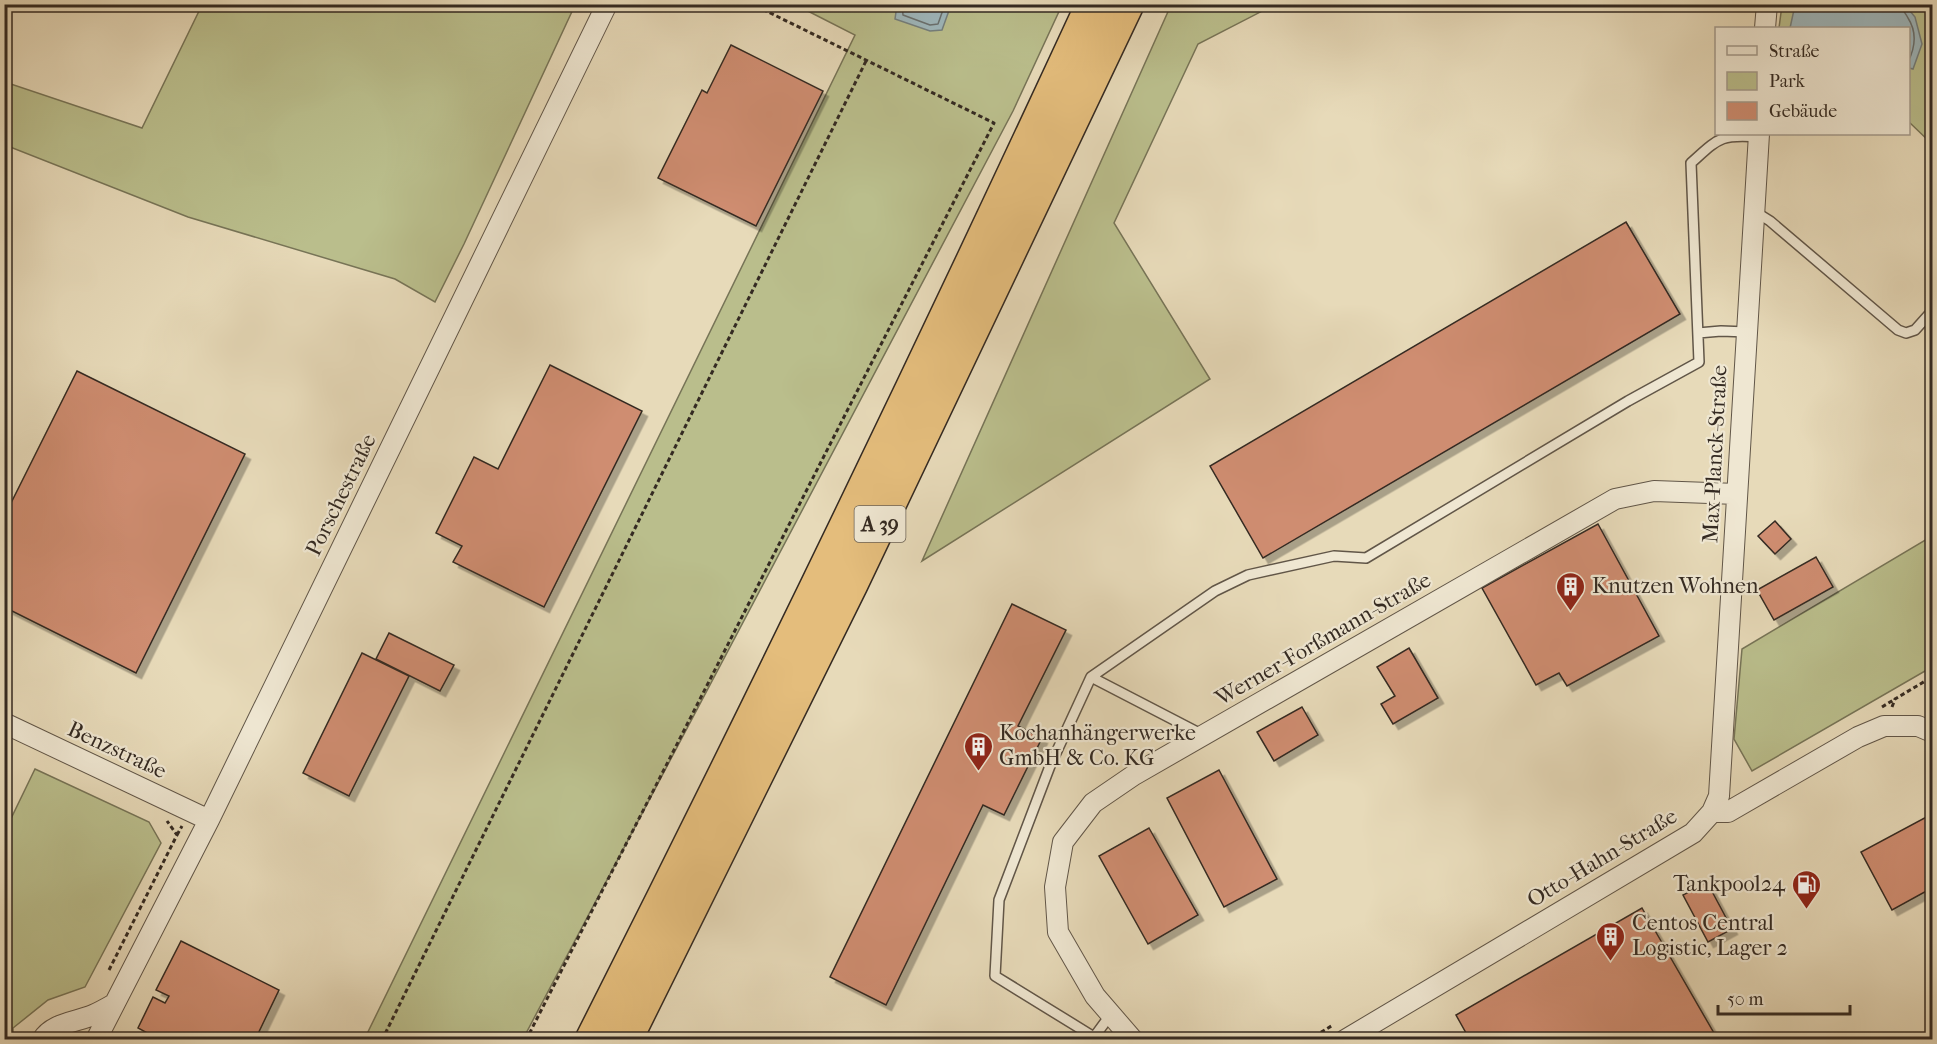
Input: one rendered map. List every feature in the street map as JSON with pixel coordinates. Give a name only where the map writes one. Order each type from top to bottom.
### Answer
[{"type":"highway","name":"A 39","points":[[592,1040],[829,562],[954,303],[1093,4]]},
{"type":"highway","name":"A 39","points":[[625,1040],[856,573],[1127,4]]},
{"type":"street","name":"Porschestraße","points":[[96,1040],[209,820],[607,4]]},
{"type":"street","points":[[1765,27],[1767,4]]},
{"type":"street","name":"Max-Planck-Straße","points":[[1712,813],[1719,796],[1759,135]]},
{"type":"street","name":"Werner-Forßmann-Straße","points":[[1133,1040],[1095,996],[1058,932],[1055,886],[1063,842],[1093,803],[1134,775],[1615,499],[1654,491],[1737,494]]},
{"type":"street","name":"Benzstraße","points":[[5,724],[209,820]]},
{"type":"street","points":[[1884,726],[1918,726],[1932,732]]},
{"type":"street","name":"Otto-Hahn-Straße","points":[[1345,1040],[1693,833],[1712,813],[1728,812],[1858,737],[1884,726]]},
{"type":"street","points":[[42,1040],[48,1032],[93,1015],[114,1004]]},
{"type":"lane","points":[[1111,1014],[1093,1039],[995,976],[999,900],[1050,766],[1092,676],[1215,591],[1248,575],[1334,556],[1366,558],[1618,407],[1699,362],[1691,163],[1718,139],[1732,135],[1759,135]]},
{"type":"lane","points":[[1754,211],[1770,221],[1898,330],[1906,333],[1915,330],[1932,310]]},
{"type":"lane","points":[[1698,333],[1721,331],[1747,333]]},
{"type":"lane","points":[[1092,676],[1203,735]]},
{"type":"path","points":[[525,1040],[994,123],[752,4]]},
{"type":"path","points":[[382,1040],[866,61]]},
{"type":"path","points":[[1884,726],[1895,699],[1932,677]]},
{"type":"path","points":[[107,974],[177,835],[165,819]]},
{"type":"green space","points":[[202,5],[575,5],[435,302],[395,279],[188,217],[5,145],[5,82],[142,128]]},
{"type":"green space","points":[[796,5],[1062,5],[1013,111],[523,1039],[364,1040],[855,35]]},
{"type":"green space","points":[[1171,5],[1274,5],[1198,44],[1114,223],[1210,379],[922,561]]},
{"type":"green space","points":[[1782,5],[1929,5],[1932,7],[1932,144],[1910,123],[1910,27],[1779,27]]},
{"type":"green space","points":[[1932,536],[1932,667],[1752,771],[1734,739],[1742,649]]},
{"type":"green space","points":[[35,769],[149,822],[161,843],[85,987],[48,1000],[13,1028],[13,1039],[5,1039],[5,831]]},
{"type":"water","points":[[897,4],[951,5],[942,30],[930,31],[895,19]]},
{"type":"water","points":[[1795,5],[1905,5],[1915,17],[1922,44],[1913,69],[1910,68],[1910,27],[1790,27]]},
{"type":"building","points":[[731,45],[823,91],[756,226],[658,178],[702,90],[707,93]]},
{"type":"building","points":[[1626,222],[1680,314],[1263,558],[1210,466]]},
{"type":"building","points":[[550,365],[642,411],[544,607],[453,562],[462,546],[436,533],[474,457],[498,469]]},
{"type":"building","points":[[77,371],[245,454],[136,673],[4,607],[4,517]]},
{"type":"building","points":[[1775,521],[1791,539],[1775,554],[1758,536]]},
{"type":"building","name":"Knutzen Wohnen","points":[[1598,524],[1659,636],[1567,686],[1559,673],[1536,685],[1482,588]]},
{"type":"building","points":[[1816,557],[1833,587],[1774,620],[1757,590]]},
{"type":"building","name":"Kochanhängerwerke GmbH & Co. KG","points":[[1012,604],[1066,630],[1018,726],[1042,738],[1004,815],[983,805],[886,1005],[830,977]]},
{"type":"building","points":[[389,633],[454,665],[440,691],[376,659]]},
{"type":"building","points":[[1409,648],[1438,698],[1393,724],[1381,704],[1395,696],[1377,667]]},
{"type":"building","points":[[362,653],[409,676],[349,796],[303,773]]},
{"type":"building","points":[[1302,707],[1318,735],[1274,761],[1257,732]]},
{"type":"building","points":[[1219,770],[1277,879],[1224,907],[1167,798]]},
{"type":"building","points":[[1932,814],[1932,888],[1892,910],[1861,852]]},
{"type":"building","points":[[1149,828],[1198,915],[1148,944],[1099,856]]},
{"type":"building","points":[[1707,882],[1732,929],[1708,942],[1683,895]]},
{"type":"building","name":"Centos Central Logistic, Lager 2","points":[[1642,908],[1718,1040],[1470,1040],[1456,1015]]},
{"type":"building","points":[[181,941],[279,990],[255,1040],[160,1040],[138,1028],[153,997],[165,1003],[169,996],[156,990]]},
{"type":"place","name":"Knutzen Wohnen","points":[[1571,612]]},
{"type":"place","name":"Kochanhängerwerke GmbH & Co. KG","points":[[978,772]]},
{"type":"place","name":"Tankpool24","points":[[1806,910]]},
{"type":"place","name":"Centos Central Logistic, Lager 2","points":[[1611,962]]}]
